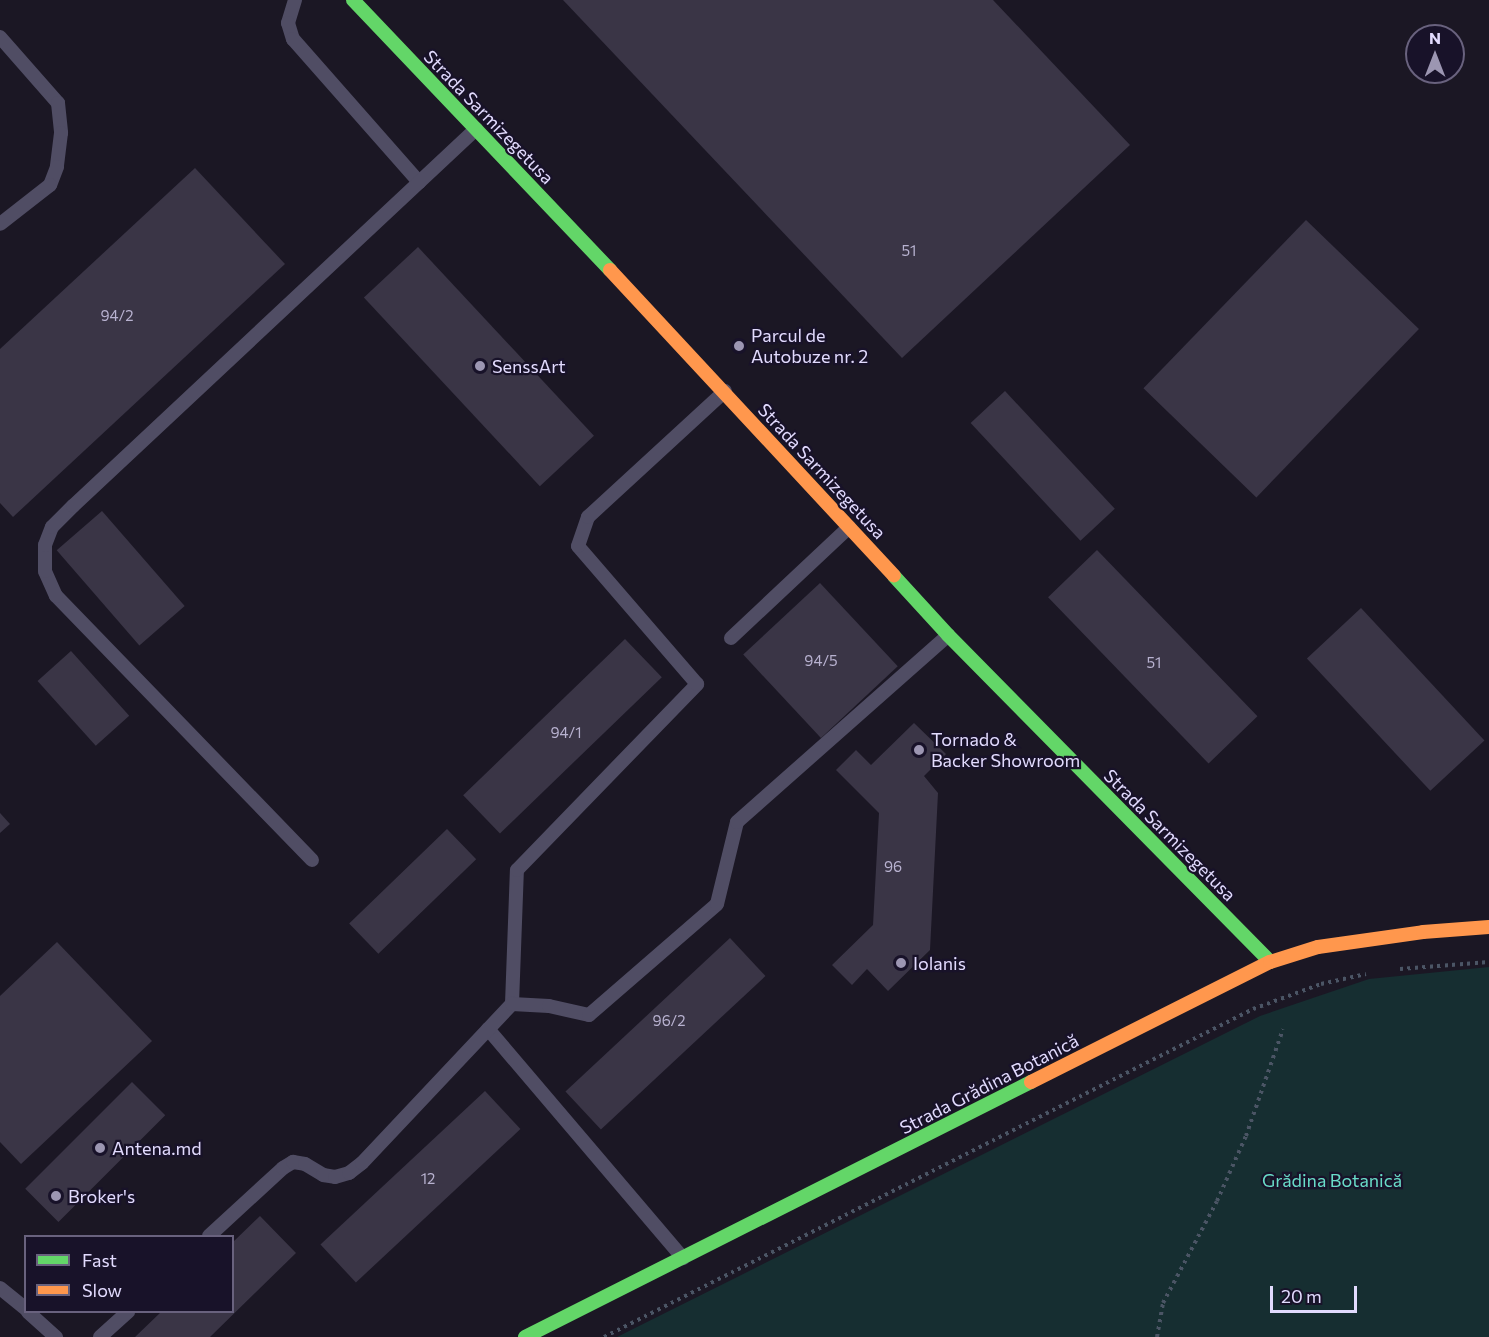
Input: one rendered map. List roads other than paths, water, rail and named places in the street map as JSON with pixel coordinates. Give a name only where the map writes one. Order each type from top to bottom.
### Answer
[{"type":"main road","name":"Strada Sarmizegetusa","points":[[353,0],[724,392],[948,635],[1270,962]]},
{"type":"main road","name":"Strada Grădina Botanică","points":[[525,1337],[1270,962],[1318,947],[1423,932],[1489,927]]},
{"type":"lane","points":[[295,0],[288,24],[293,39],[304,55],[419,182]]},
{"type":"lane","points":[[0,37],[58,103],[61,133],[57,167],[50,185],[0,224]]},
{"type":"lane","points":[[312,860],[56,596],[45,571],[45,545],[52,527],[73,506],[476,129]]},
{"type":"lane","points":[[210,1235],[283,1168],[293,1162],[305,1164],[335,1178],[349,1173],[362,1163],[512,1004],[517,870],[697,684],[578,546],[588,517],[724,392]]},
{"type":"lane","points":[[731,638],[849,527]]},
{"type":"lane","points":[[512,1004],[549,1006],[589,1015],[717,904],[737,822],[948,635]]},
{"type":"lane","points":[[488,1029],[683,1258]]},
{"type":"lane","points":[[0,1288],[24,1308]]},
{"type":"lane","points":[[30,1313],[56,1337]]},
{"type":"lane","points":[[100,1337],[126,1313]]},
{"type":"place","name":"Parcul de Autobuze nr. 2","points":[[739,346]]},
{"type":"place","name":"SenssArt","points":[[480,366]]},
{"type":"place","name":"Tornado & Backer Showroom","points":[[919,750]]},
{"type":"place","name":"Iolanis","points":[[901,963]]},
{"type":"place","name":"Antena.md","points":[[100,1148]]},
{"type":"place","name":"Broker's","points":[[56,1196]]},
{"type":"park label","name":"Grădina Botanică","points":[[1332,1180]]}]
